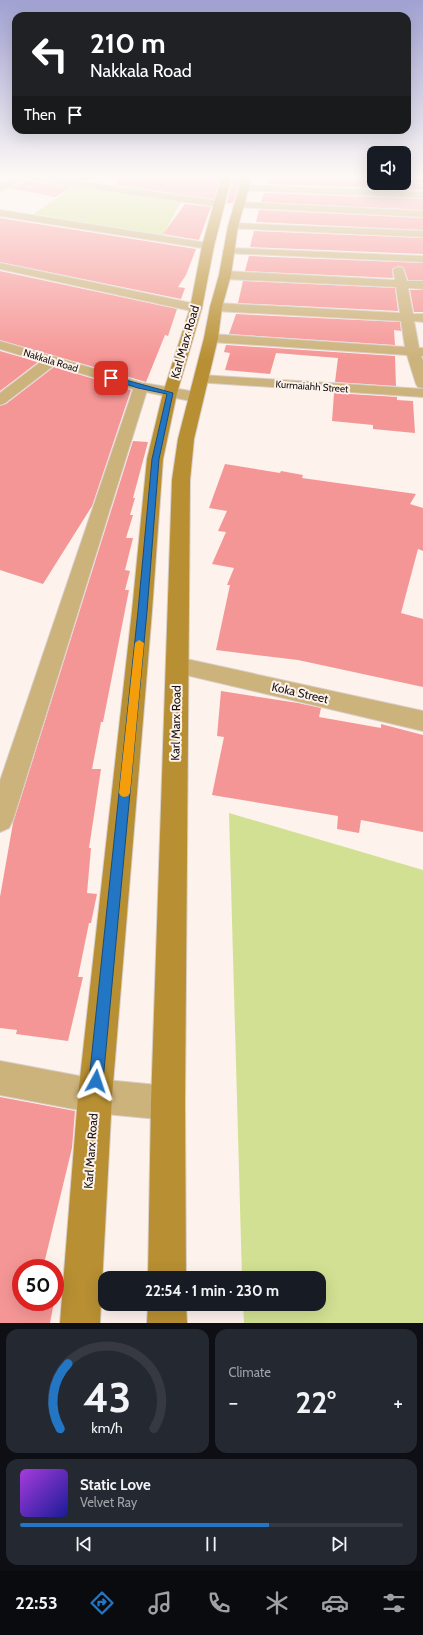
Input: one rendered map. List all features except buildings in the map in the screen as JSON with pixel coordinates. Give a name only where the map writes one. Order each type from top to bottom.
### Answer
[{"type":"main road","name":"Karl Marx Road","points":[[167,1271],[168,1103],[181,480],[186,439],[211,338],[206,308],[222,237]]},
{"type":"main road","name":"Karl Marx Road","points":[[80,1323],[95,1096],[142,611],[155,459],[170,393],[206,308],[225,275],[219,248]]},
{"type":"main road","points":[[167,1311],[167,1323]]},
{"type":"street","points":[[149,237],[219,248],[423,259]]},
{"type":"street","points":[[394,237],[396,258],[407,317],[418,352],[423,384]]},
{"type":"street","points":[[0,266],[206,308],[423,318]]},
{"type":"street","points":[[225,275],[423,284]]},
{"type":"street","points":[[211,338],[418,352]]},
{"type":"street","name":"Nakkala Road","points":[[0,345],[140,387],[170,393],[198,388]]},
{"type":"street","points":[[0,400],[52,360]]},
{"type":"street","points":[[0,820],[140,387]]},
{"type":"street","name":"Kurmaiahh Street","points":[[198,388],[423,393]]},
{"type":"street","name":"Koka Street","points":[[177,665],[423,721]]},
{"type":"street","points":[[0,1078],[95,1096],[168,1103]]},
{"type":"green space","points":[[229,813],[423,870],[423,1323],[244,1323],[243,1311],[326,1311],[326,1271],[242,1271]]},
{"type":"slow traffic","points":[[124,793],[139,643]]},
{"type":"route","points":[[96,1081],[142,611],[155,459],[170,393],[140,387],[111,378]]}]
